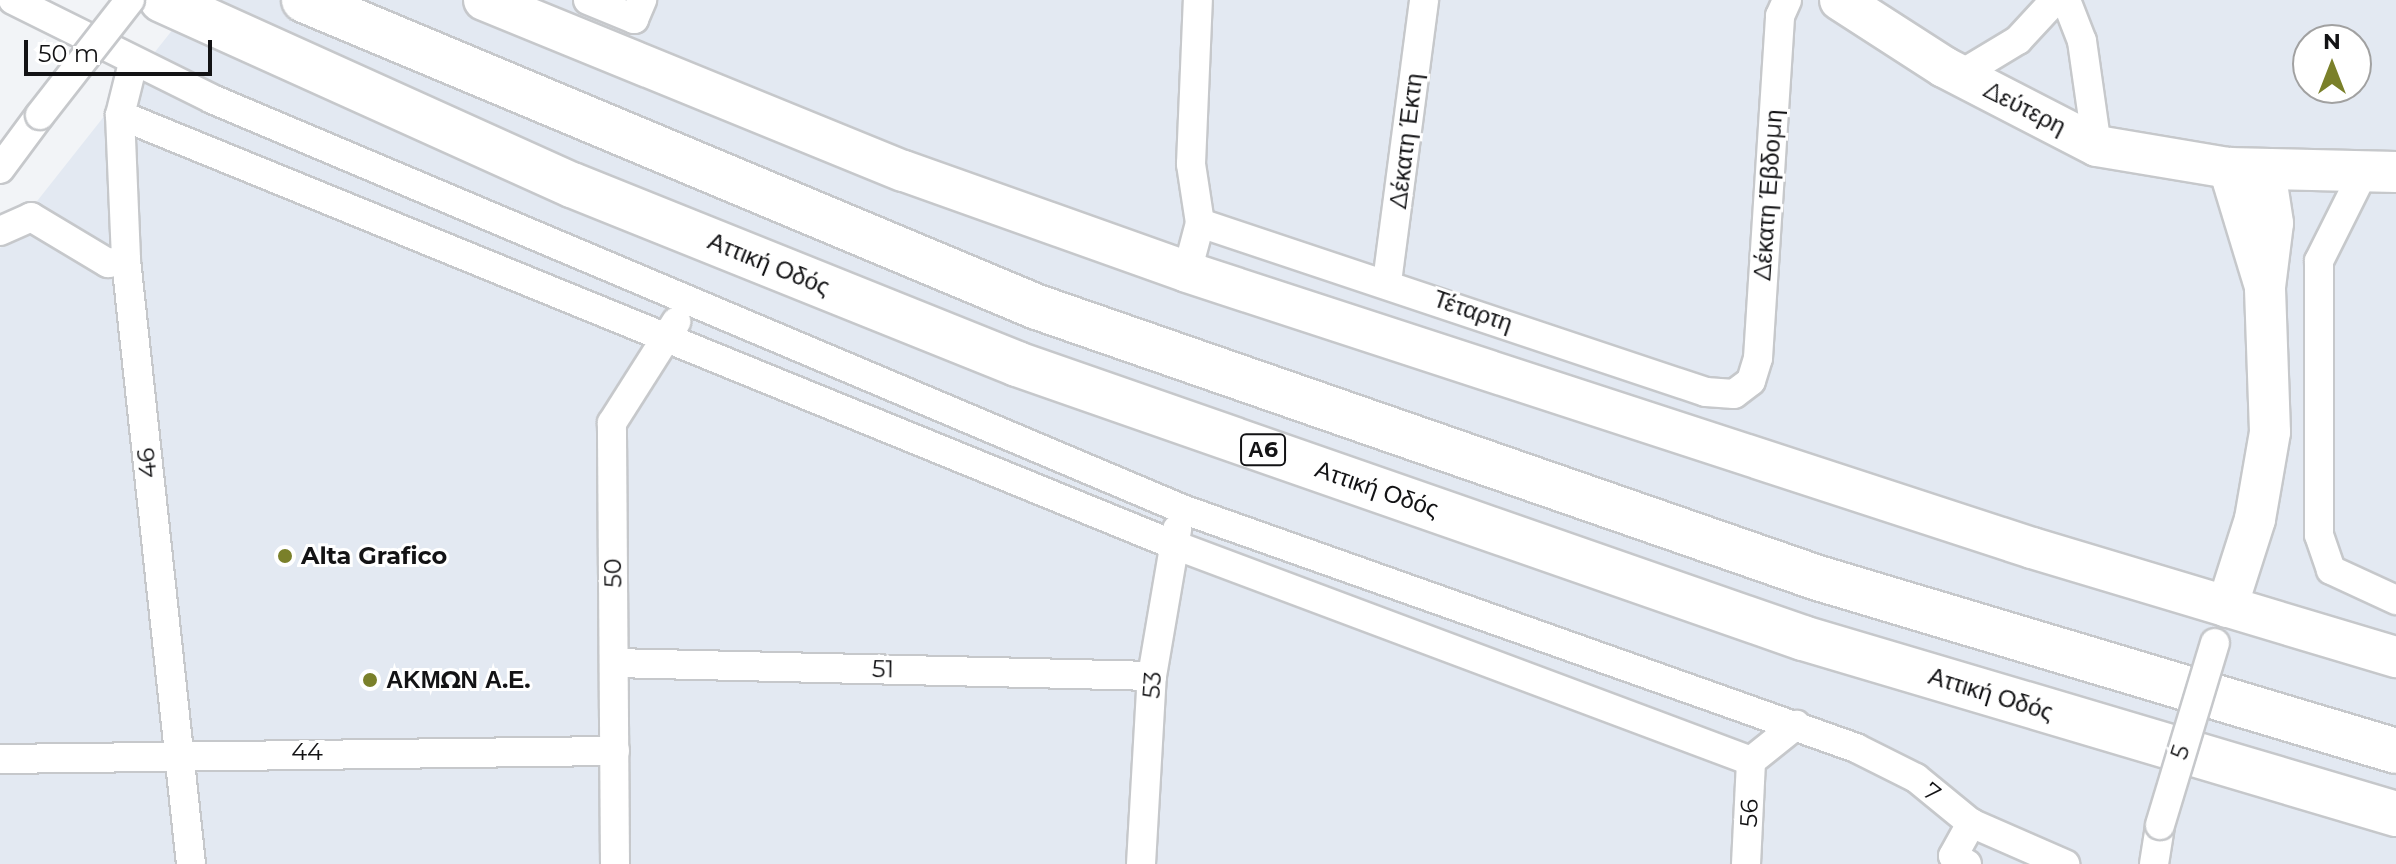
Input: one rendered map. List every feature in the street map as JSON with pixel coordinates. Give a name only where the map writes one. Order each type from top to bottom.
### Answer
[{"type":"highway","name":"Αττική Οδός","points":[[162,0],[572,185],[1017,364],[1803,638],[2396,814]]},
{"type":"highway","points":[[304,0],[1037,307],[1818,578],[2396,751]]},
{"type":"street","name":"7","points":[[13,0],[133,63],[688,305],[1182,509],[1796,725],[1885,761],[1971,823],[2065,864]]},
{"type":"street","points":[[0,169],[130,0]]},
{"type":"street","points":[[484,0],[904,171],[1187,272],[2221,625],[2396,657]]},
{"type":"street","points":[[588,0],[638,10]]},
{"type":"street","points":[[1187,272],[1200,223],[1191,164],[1198,0]]},
{"type":"street","name":"Δέκατη Έκτη","points":[[1387,282],[1424,0]]},
{"type":"street","name":"Δέκατη Έβδομη","points":[[1744,388],[1758,358],[1780,16],[1787,0]]},
{"type":"street","name":"Δεύτερη","points":[[1840,0],[1960,75],[2097,146],[2247,169],[2379,173]]},
{"type":"street","points":[[1960,75],[2018,40],[2055,0]]},
{"type":"street","points":[[2066,0],[2082,41],[2097,146]]},
{"type":"street","name":"46","points":[[133,63],[120,115],[126,260],[191,864]]},
{"type":"street","points":[[120,115],[1172,544],[1751,761],[1796,725]]},
{"type":"street","points":[[2221,625],[2255,519],[2270,432],[2265,287],[2273,223],[2247,169]]},
{"type":"street","points":[[2379,173],[2319,261],[2319,535],[2331,570],[2396,600]]},
{"type":"street","points":[[0,231],[31,217],[108,263],[126,260]]},
{"type":"street","name":"Τέταρτη","points":[[1200,223],[1387,282],[1706,392],[1744,388]]},
{"type":"street","name":"50","points":[[615,864],[612,423],[665,336],[688,305]]},
{"type":"street","name":"53","points":[[1141,864],[1152,676],[1172,544],[1182,509]]},
{"type":"street","name":"5","points":[[2154,864],[2160,825],[2221,625]]},
{"type":"street","name":"51","points":[[614,663],[1152,676]]},
{"type":"street","name":"44","points":[[0,759],[177,752],[615,751]]},
{"type":"street","name":"56","points":[[1746,864],[1751,761]]},
{"type":"street","points":[[1967,864],[1953,856],[1971,823]]},
{"type":"shaded area","points":[[196,0],[2396,0],[2396,864],[0,864],[0,248]]},
{"type":"place","name":"Alta Grafico","points":[[285,556]]},
{"type":"place","name":"ΑΚΜΩΝ Α.Ε.","points":[[370,680]]}]
